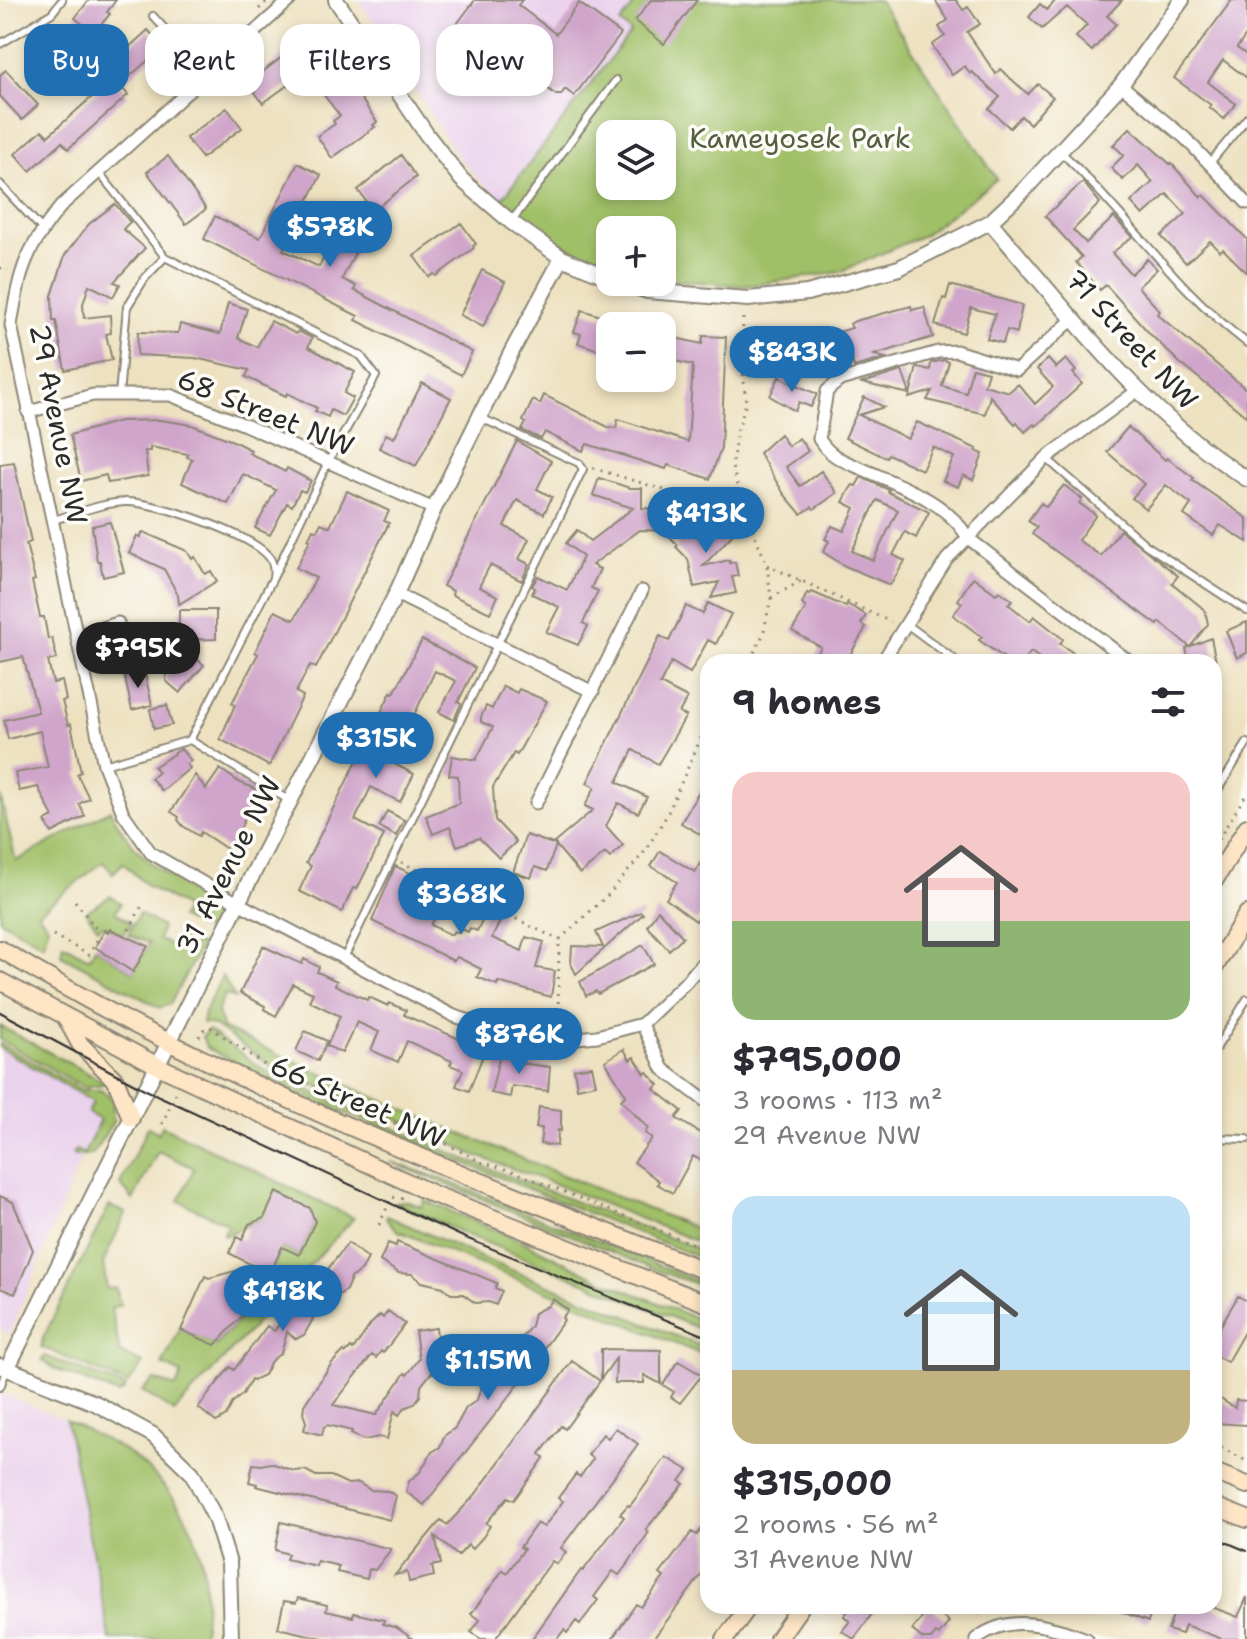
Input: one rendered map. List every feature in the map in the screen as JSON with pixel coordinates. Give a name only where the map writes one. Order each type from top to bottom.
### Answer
[{"type":"main road","points":[[1222,868],[1247,827]]},
{"type":"main road","points":[[1222,955],[1247,914]]},
{"type":"main road","name":"66 Street NW","points":[[0,949],[38,973],[169,1042],[311,1112],[700,1269]]},
{"type":"main road","name":"66 Street NW","points":[[0,981],[158,1066],[433,1194],[700,1301]]},
{"type":"main road","points":[[66,1017],[80,1044],[114,1077],[131,1118]]},
{"type":"main road","points":[[1222,1475],[1247,1485]]},
{"type":"main road","points":[[1222,1509],[1247,1519]]},
{"type":"main road","points":[[725,1639],[743,1614]]},
{"type":"main road","points":[[778,1639],[795,1614]]},
{"type":"street","name":"29 Avenue NW","points":[[263,24],[290,0]]},
{"type":"street","points":[[336,0],[427,135],[462,180],[511,222],[562,258],[596,272]]},
{"type":"street","points":[[676,293],[748,299],[807,293],[899,268],[990,222],[1061,152],[1121,85],[1182,0]]},
{"type":"street","points":[[1121,85],[1185,138],[1247,203]]},
{"type":"street","name":"29 Avenue NW","points":[[182,96],[62,205],[42,229],[22,265],[11,325],[79,635],[104,765],[123,813],[151,853],[238,903],[454,1016],[521,1037],[556,1040],[597,1036],[642,1024]]},
{"type":"street","name":"71 Street NW","points":[[990,222],[1137,391],[1210,456],[1247,479]]},
{"type":"street","name":"31 Avenue NW","points":[[4,1368],[396,594],[479,417],[562,258]]},
{"type":"street","points":[[1074,318],[1017,370],[956,351],[938,352],[840,380],[827,391],[819,439],[828,453],[912,491],[959,522],[968,538],[1120,654]]},
{"type":"street","points":[[885,654],[899,623],[947,559],[1046,458],[1137,391]]},
{"type":"street","name":"68 Street NW","points":[[28,412],[93,395],[170,395],[434,509]]},
{"type":"street","points":[[536,803],[642,591]]},
{"type":"street","points":[[396,594],[593,692]]},
{"type":"street","points":[[79,635],[118,623]]},
{"type":"street","points":[[700,966],[642,1024],[663,1069],[700,1097]]},
{"type":"street","points":[[4,1368],[95,1403],[153,1435],[192,1473],[215,1518],[229,1563],[231,1639]]},
{"type":"street","points":[[976,1639],[988,1629],[1009,1624],[1041,1623],[1087,1639]]},
{"type":"lane","points":[[0,44],[52,13],[62,0]]},
{"type":"lane","points":[[153,16],[160,24]]},
{"type":"lane","points":[[511,222],[616,80]]},
{"type":"lane","points":[[1208,165],[1247,118]]},
{"type":"lane","points":[[1061,152],[1160,263],[1224,326],[1247,343]]},
{"type":"lane","points":[[98,171],[165,257],[361,356],[376,376],[328,462],[190,740],[104,765]]},
{"type":"lane","points":[[0,184],[42,229]]},
{"type":"lane","points":[[119,395],[127,307],[145,278],[165,257]]},
{"type":"lane","points":[[344,958],[583,465],[479,417]]},
{"type":"lane","points":[[1046,458],[1146,545],[1247,611]]},
{"type":"lane","points":[[53,520],[125,502],[167,509],[209,521],[262,551],[270,558],[273,578]]},
{"type":"lane","points":[[899,623],[946,654]]},
{"type":"lane","points":[[190,740],[290,801]]},
{"type":"lane","points":[[1222,783],[1247,743]]},
{"type":"lane","points":[[1222,1039],[1247,999]]},
{"type":"lane","points":[[1222,1138],[1247,1139]]},
{"type":"lane","points":[[0,1387],[4,1368]]},
{"type":"path","points":[[0,268],[8,270]]},
{"type":"path","points":[[743,318],[742,361],[746,403],[736,435],[732,467],[767,565],[771,598],[763,635],[753,654]]},
{"type":"path","points":[[583,465],[746,513]]},
{"type":"path","points":[[767,565],[899,623]]},
{"type":"path","points":[[771,598],[801,581]]},
{"type":"path","points":[[558,1027],[559,940],[609,894],[646,850],[667,815],[700,740]]},
{"type":"path","points":[[1222,833],[1247,793]]},
{"type":"path","points":[[392,857],[559,940]]},
{"type":"path","points":[[75,901],[99,932]]},
{"type":"path","points":[[125,937],[144,902]]},
{"type":"path","points":[[53,935],[89,955],[98,938]]},
{"type":"path","points":[[199,1037],[203,1030],[210,1027],[269,1068],[350,1105],[447,1144],[481,1162],[512,1171],[700,1247]]},
{"type":"path","points":[[162,1124],[177,1092],[181,1097]]},
{"type":"path","points":[[165,1117],[171,1120]]},
{"type":"path","points":[[379,1225],[390,1196],[408,1197]]},
{"type":"path","points":[[1222,1448],[1247,1461]]},
{"type":"path","points":[[980,1614],[988,1629]]},
{"type":"shaded area","points":[[359,0],[638,0],[620,23],[631,31],[500,202],[457,156],[419,96],[420,24],[374,24]]},
{"type":"shaded area","points":[[0,1048],[93,1102],[100,1119],[10,1334],[0,1330]]},
{"type":"shaded area","points":[[0,1393],[66,1420],[110,1639],[0,1639]]},
{"type":"green space","name":"Kameyosek Park","points":[[638,0],[879,0],[997,179],[924,235],[840,272],[745,286],[676,280],[676,216],[596,216],[596,260],[523,225],[500,202],[631,32],[620,23]]},
{"type":"green space","points":[[0,795],[16,861],[110,810],[130,842],[154,865],[216,901],[216,913],[207,931],[180,918],[185,907],[147,886],[123,863],[113,873],[103,862],[38,913],[48,926],[44,945],[0,920]]},
{"type":"green space","points":[[110,896],[121,903],[115,912],[131,923],[122,935],[103,925],[98,928],[86,912]]},
{"type":"green space","points":[[139,913],[162,927],[158,940],[176,947],[181,936],[201,946],[170,1004],[160,1008],[61,955],[63,944],[89,958],[95,947],[133,972],[149,943],[128,935]]},
{"type":"green space","points":[[222,976],[235,998],[225,994],[218,1010],[222,1028],[403,1109],[700,1230],[700,1243],[472,1154],[273,1067],[213,1025],[202,1023]]},
{"type":"green space","points":[[0,1026],[103,1084],[84,1087],[0,1040]]},
{"type":"green space","points":[[208,1030],[264,1070],[470,1161],[700,1250],[700,1258],[293,1091],[207,1048],[202,1037]]},
{"type":"green space","points":[[0,1044],[82,1090],[100,1090],[108,1094],[113,1104],[113,1122],[92,1155],[74,1156],[72,1153],[76,1150],[84,1154],[100,1120],[88,1113],[93,1102],[0,1048]]},
{"type":"green space","points":[[162,1126],[354,1218],[174,1412],[142,1391],[154,1380],[176,1387],[182,1374],[162,1365],[180,1329],[216,1345],[259,1298],[282,1247],[299,1255],[315,1222],[258,1220],[225,1236],[223,1234],[228,1224],[179,1201],[194,1168],[158,1151],[133,1200],[120,1184],[148,1127],[159,1133]]},
{"type":"green space","points":[[391,1162],[442,1179],[700,1282],[700,1285]]},
{"type":"green space","points":[[424,1200],[526,1243],[596,1278],[700,1320],[700,1329],[394,1202],[407,1201],[422,1207]]},
{"type":"green space","points":[[109,1206],[126,1213],[103,1263],[107,1289],[116,1288],[120,1305],[111,1308],[120,1353],[143,1363],[128,1384],[41,1347]]},
{"type":"green space","points":[[387,1216],[489,1261],[700,1346],[700,1354],[398,1231],[386,1219]]},
{"type":"green space","points":[[45,1356],[126,1387],[118,1394],[55,1369],[42,1360]]},
{"type":"green space","points":[[66,1420],[115,1445],[141,1463],[160,1481],[188,1521],[197,1542],[205,1588],[202,1639],[110,1639]]},
{"type":"building","points":[[89,0],[116,0],[102,24],[83,24],[75,18]]},
{"type":"building","points":[[475,0],[522,0],[518,5],[543,24],[457,24]]},
{"type":"building","points":[[651,0],[697,0],[664,44],[635,21]]},
{"type":"building","points":[[935,0],[956,0],[963,10],[968,7],[980,24],[967,32],[996,74],[1000,69],[1028,94],[1038,84],[1053,97],[1030,124],[1021,116],[1010,128],[989,109],[1000,97],[972,72],[970,74],[965,66],[952,75],[932,45],[945,36],[939,27],[948,20]]},
{"type":"building","points":[[1056,0],[1122,0],[1107,16],[1116,24],[1092,51],[1076,37],[1087,25],[1067,7],[1042,29],[1029,17],[1040,4],[1047,10]]},
{"type":"building","points":[[1232,0],[1247,0],[1247,34],[1237,48],[1247,55],[1247,78],[1223,60],[1208,82],[1236,104],[1224,119],[1209,107],[1211,105],[1174,78]]},
{"type":"building","points":[[579,3],[621,34],[574,96],[565,89],[561,95],[553,93],[553,32],[556,34]]},
{"type":"building","points":[[145,33],[145,63],[129,77],[129,47]]},
{"type":"building","points":[[280,59],[280,91],[263,103],[258,96],[264,96],[264,71]]},
{"type":"building","points":[[6,70],[24,90],[24,96],[30,96],[38,105],[22,120],[0,96],[0,75]]},
{"type":"building","points":[[93,96],[127,96],[68,149],[62,142],[30,171],[15,154],[42,130],[48,136]]},
{"type":"building","points":[[325,96],[359,96],[377,122],[373,125],[375,127],[332,158],[317,136],[335,124],[333,121],[340,116]]},
{"type":"building","points":[[227,108],[242,128],[202,158],[186,138]]},
{"type":"building","points":[[1130,128],[1171,163],[1201,197],[1204,195],[1247,239],[1247,273],[1223,249],[1220,251],[1210,241],[1186,263],[1161,236],[1186,214],[1167,194],[1143,215],[1131,202],[1153,182],[1138,165],[1123,180],[1111,168],[1124,155],[1113,145]]},
{"type":"building","points":[[401,155],[416,177],[373,211],[358,190]]},
{"type":"building","points":[[168,156],[206,209],[186,224],[147,172]]},
{"type":"building","points":[[298,163],[321,175],[283,250],[319,267],[349,206],[373,217],[342,279],[356,286],[354,290],[472,352],[461,375],[356,320],[358,316],[204,239],[215,216],[260,238]]},
{"type":"building","points":[[1083,182],[1100,203],[1073,230],[1086,243],[1114,217],[1132,237],[1112,253],[1131,274],[1147,259],[1157,269],[1138,287],[1160,311],[1157,314],[1247,390],[1247,417],[1180,363],[1106,285],[1100,290],[1076,262],[1082,257],[1045,216]]},
{"type":"building","points":[[115,204],[130,222],[123,229],[145,248],[114,282],[120,284],[113,297],[89,285],[83,304],[84,318],[110,315],[111,333],[106,334],[112,360],[65,370],[56,321],[53,321],[52,296],[65,255],[89,224]]},
{"type":"building","points":[[461,223],[476,244],[474,248],[436,276],[429,277],[414,256]]},
{"type":"building","points":[[482,270],[505,282],[483,327],[460,315]]},
{"type":"building","points":[[950,285],[1022,305],[1017,333],[1007,330],[1003,343],[987,339],[995,314],[971,308],[964,333],[935,325]]},
{"type":"building","points":[[228,303],[247,309],[238,338],[257,347],[271,321],[296,334],[298,331],[312,338],[308,347],[355,372],[344,393],[353,398],[343,416],[331,410],[328,417],[315,411],[317,408],[287,393],[286,396],[246,377],[249,370],[195,358],[137,355],[138,332],[178,333],[180,324],[220,334]]},
{"type":"building","points":[[911,306],[912,310],[924,307],[933,337],[874,355],[886,358],[854,367],[852,360],[848,362],[839,332],[852,328],[850,324],[855,321]]},
{"type":"building","points":[[582,310],[596,314],[596,349],[578,343],[581,334],[574,332]]},
{"type":"building","points":[[799,331],[839,346],[827,372],[788,354]]},
{"type":"building","points":[[703,336],[726,337],[721,448],[710,479],[668,465],[666,469],[587,444],[583,451],[545,432],[541,439],[522,430],[533,400],[540,404],[544,395],[608,427],[616,428],[618,419],[688,442],[693,365],[676,361],[676,338],[702,344]]},
{"type":"building","points":[[1048,359],[1056,368],[1066,359],[1082,384],[1036,426],[1034,424],[1025,432],[990,396],[985,414],[927,400],[932,391],[909,398],[917,367],[930,370],[931,363],[944,360],[949,362],[942,386],[966,393],[972,368],[988,372],[984,385],[1009,392],[1018,384],[1035,404],[1053,387],[1037,369]]},
{"type":"building","points":[[902,371],[910,394],[862,383]]},
{"type":"building","points":[[779,377],[817,394],[811,407],[799,402],[795,411],[770,396]]},
{"type":"building","points":[[422,383],[451,398],[416,466],[379,448],[386,434],[394,438]]},
{"type":"building","points":[[864,397],[884,407],[859,415],[908,439],[917,422],[977,449],[983,454],[973,480],[963,475],[958,487],[943,481],[954,457],[933,447],[922,470],[888,454],[886,458],[845,438]]},
{"type":"building","points":[[161,420],[192,425],[233,441],[285,472],[287,468],[311,481],[305,492],[300,490],[292,506],[287,503],[270,535],[255,528],[276,490],[243,474],[228,504],[182,483],[192,459],[187,457],[188,454],[150,447],[150,451],[145,451],[148,476],[108,483],[106,475],[81,481],[70,435],[120,421]]},
{"type":"building","points":[[1128,427],[1165,460],[1167,458],[1194,478],[1192,480],[1247,518],[1247,542],[1220,525],[1213,535],[1184,515],[1191,504],[1166,485],[1146,509],[1132,498],[1144,484],[1107,452]]},
{"type":"building","points":[[780,434],[788,446],[799,438],[808,451],[786,467],[800,486],[821,471],[837,493],[801,514],[784,494],[759,453]]},
{"type":"building","points":[[517,441],[551,461],[537,489],[552,497],[544,514],[517,500],[504,526],[529,539],[519,559],[529,564],[522,581],[490,565],[479,587],[498,596],[490,613],[452,595],[453,591],[443,586]]},
{"type":"building","points":[[14,462],[31,542],[26,544],[35,580],[32,581],[40,617],[44,617],[48,639],[52,638],[57,659],[48,661],[53,683],[62,681],[66,700],[62,701],[68,725],[71,724],[81,772],[77,774],[89,798],[79,804],[85,816],[52,833],[45,821],[53,817],[38,787],[19,791],[15,773],[48,767],[40,731],[8,739],[4,720],[38,712],[23,657],[0,662],[0,464]]},
{"type":"building","points":[[861,477],[929,512],[916,538],[905,532],[893,555],[905,561],[890,585],[845,566],[823,552],[832,526],[844,531],[855,508],[843,502],[853,485],[856,486]],"holes":[[[877,500],[898,510],[873,561],[852,551]]]},
{"type":"building","points":[[599,478],[630,488],[642,488],[642,508],[669,510],[668,531],[640,530],[592,565],[600,569],[591,588],[598,591],[583,623],[588,626],[578,645],[546,632],[559,607],[532,594],[535,588],[532,586],[538,576],[567,590],[583,557],[566,543],[577,530],[590,541],[633,508],[593,495]]},
{"type":"building","points":[[1064,485],[1082,499],[1079,503],[1096,515],[1078,540],[1101,556],[1120,530],[1178,576],[1172,583],[1205,610],[1208,624],[1190,647],[1160,622],[1158,625],[1032,534],[1037,527],[1028,521],[1041,503],[1046,507]]},
{"type":"building","points":[[347,491],[389,511],[384,521],[389,523],[316,668],[310,665],[296,692],[303,696],[269,766],[220,739],[235,705],[232,703],[258,654],[255,652],[275,611],[294,620],[316,578],[296,568],[313,529],[317,531],[321,523],[330,527]]},
{"type":"building","points":[[689,514],[709,533],[720,522],[733,534],[703,566],[729,560],[729,563],[735,562],[738,576],[732,577],[736,593],[711,598],[719,582],[694,587],[688,559],[669,536]]},
{"type":"building","points":[[110,522],[124,572],[103,577],[100,561],[97,561],[92,526]]},
{"type":"building","points":[[143,532],[187,551],[192,559],[195,557],[205,574],[211,571],[217,581],[179,604],[178,595],[164,569],[129,553],[137,536],[140,537]]},
{"type":"building","points":[[973,577],[996,594],[999,591],[1012,600],[1008,604],[1030,621],[1034,616],[1063,639],[1060,644],[1075,654],[999,654],[953,615],[962,603],[958,600]]},
{"type":"building","points":[[812,592],[846,607],[847,604],[866,615],[861,624],[866,627],[851,654],[817,654],[821,647],[792,631],[806,608],[802,604],[807,593]]},
{"type":"building","points":[[708,603],[731,614],[716,644],[708,640],[690,673],[671,662],[660,684],[687,698],[679,713],[686,716],[658,764],[633,750],[617,782],[647,797],[638,813],[618,803],[606,826],[623,845],[610,858],[605,853],[580,874],[554,843],[593,810],[585,806],[595,787],[587,783],[660,636],[669,641],[686,606],[703,614]]},
{"type":"building","points":[[179,610],[216,610],[216,639],[179,640]]},
{"type":"building","points":[[1247,622],[1247,653],[1237,658],[1226,631]]},
{"type":"building","points":[[1211,638],[1214,654],[1187,654],[1186,648]]},
{"type":"building","points":[[174,640],[204,665],[180,693],[166,681],[166,676],[173,669],[159,657]]},
{"type":"building","points":[[422,640],[475,668],[458,702],[461,704],[454,720],[439,712],[456,681],[435,671],[406,732],[401,730],[386,760],[414,774],[400,802],[371,787],[355,820],[384,835],[342,912],[299,891],[311,866],[306,863],[391,692],[394,693]]},
{"type":"building","points":[[144,670],[152,705],[132,710],[124,674]]},
{"type":"building","points":[[503,686],[547,701],[517,755],[514,753],[493,787],[495,820],[516,842],[499,858],[479,838],[457,846],[450,827],[433,834],[426,816],[459,803],[458,776],[449,775],[452,756],[476,760],[493,727],[481,722],[481,717],[486,706],[492,709]]},
{"type":"building","points":[[167,705],[172,725],[154,729],[150,709]]},
{"type":"building","points":[[181,749],[191,761],[186,764],[190,768],[162,791],[151,778],[158,772],[154,767]]},
{"type":"building","points":[[220,769],[258,790],[227,849],[201,832],[199,836],[183,826],[179,817],[171,812],[195,775],[206,789]]},
{"type":"building","points":[[700,790],[700,834],[681,823]]},
{"type":"building","points":[[387,811],[404,820],[396,836],[379,827]]},
{"type":"building","points":[[526,835],[556,845],[547,871],[535,867],[531,878],[513,872]]},
{"type":"building","points":[[660,851],[695,872],[700,864],[700,915],[696,921],[666,899],[677,882],[651,866]]},
{"type":"building","points":[[395,866],[412,874],[410,878],[446,895],[431,925],[451,935],[462,929],[477,931],[488,908],[503,915],[492,938],[522,951],[526,937],[544,942],[536,968],[555,971],[551,997],[498,982],[497,985],[477,977],[481,969],[457,957],[454,961],[372,921]]},
{"type":"building","points":[[658,910],[683,937],[669,950],[647,926]]},
{"type":"building","points":[[641,912],[643,914],[576,974],[571,964],[572,946],[603,947],[596,932]]},
{"type":"building","points":[[110,929],[148,946],[133,972],[95,947],[105,930],[108,932]]},
{"type":"building","points":[[643,945],[654,964],[598,994],[596,991],[586,996],[580,982]]},
{"type":"building","points":[[263,946],[302,964],[304,959],[319,967],[317,972],[337,981],[335,985],[367,1000],[369,997],[406,1010],[404,1015],[485,1050],[469,1091],[456,1086],[463,1070],[450,1065],[452,1061],[407,1041],[398,1062],[371,1050],[379,1032],[357,1022],[342,1053],[327,1046],[340,1016],[309,1001],[313,993],[293,984],[276,1016],[264,1009],[265,1006],[240,993]]},
{"type":"building","points":[[305,1031],[327,1041],[318,1061],[296,1051]]},
{"type":"building","points":[[624,1049],[630,1060],[634,1057],[645,1074],[647,1072],[659,1085],[654,1089],[682,1111],[676,1118],[700,1133],[700,1160],[693,1156],[673,1193],[657,1184],[659,1181],[634,1162],[652,1138],[645,1133],[648,1128],[621,1100],[626,1095],[605,1061]]},
{"type":"building","points":[[500,1054],[518,1058],[517,1063],[550,1067],[548,1091],[512,1086],[510,1097],[491,1093]]},
{"type":"building","points":[[592,1066],[596,1084],[577,1088],[574,1069]]},
{"type":"building","points":[[539,1107],[561,1110],[557,1146],[540,1144],[542,1128],[536,1128]]},
{"type":"building","points":[[276,1192],[310,1208],[315,1222],[299,1255],[282,1247],[259,1298],[215,1345],[181,1330],[205,1276],[209,1278],[254,1266],[229,1253],[237,1237],[242,1240],[249,1224],[264,1218]]},
{"type":"building","points":[[0,1196],[13,1202],[33,1250],[15,1294],[0,1288]]},
{"type":"building","points":[[397,1242],[497,1283],[495,1288],[502,1291],[496,1305],[475,1303],[463,1294],[451,1294],[443,1287],[422,1282],[412,1274],[399,1273],[380,1261],[388,1243],[396,1246]]},
{"type":"building","points":[[348,1243],[368,1258],[362,1270],[351,1278],[346,1290],[334,1298],[331,1296],[304,1335],[296,1339],[287,1332],[281,1353],[271,1361],[264,1375],[251,1379],[226,1416],[216,1422],[198,1408],[230,1367],[234,1370],[267,1326],[274,1331],[310,1284],[314,1287]]},
{"type":"building","points":[[1238,1296],[1247,1301],[1247,1327],[1227,1362],[1222,1359],[1222,1323]]},
{"type":"building","points":[[553,1299],[568,1310],[562,1318],[564,1320],[512,1393],[424,1505],[406,1492],[409,1481],[420,1472],[432,1452],[440,1447],[444,1436],[455,1428],[466,1408],[477,1400],[497,1365],[531,1326],[534,1313],[548,1306]]},
{"type":"building","points":[[388,1311],[405,1324],[383,1353],[381,1351],[376,1358],[372,1355],[333,1405],[376,1415],[405,1373],[407,1375],[419,1359],[415,1331],[436,1328],[437,1336],[446,1349],[442,1372],[431,1373],[421,1386],[420,1396],[414,1404],[404,1408],[399,1415],[394,1411],[387,1439],[364,1440],[351,1434],[352,1431],[327,1425],[322,1435],[304,1430],[304,1405],[332,1363],[344,1351],[353,1350],[371,1324],[380,1315],[383,1318]]},
{"type":"building","points":[[601,1349],[661,1350],[661,1384],[644,1375],[644,1383],[615,1383],[616,1358],[601,1379]]},
{"type":"building","points":[[572,1361],[600,1381],[565,1429],[561,1426],[540,1454],[544,1458],[514,1500],[508,1497],[486,1523],[490,1526],[483,1537],[472,1549],[468,1545],[458,1556],[435,1536],[441,1564],[432,1566],[434,1576],[409,1582],[407,1572],[395,1575],[441,1520],[447,1525],[475,1495]]},
{"type":"building","points":[[678,1361],[700,1374],[680,1403],[671,1397],[674,1392],[663,1385]]},
{"type":"building","points":[[1222,1400],[1235,1408],[1236,1400],[1247,1401],[1247,1425],[1222,1423]]},
{"type":"building","points":[[616,1428],[638,1444],[561,1548],[566,1552],[557,1564],[552,1561],[495,1639],[481,1639],[471,1632],[480,1620],[471,1614],[503,1570],[507,1573],[537,1523],[544,1527],[563,1501],[558,1498],[576,1474],[580,1477],[593,1459],[588,1455],[603,1434],[608,1438]]},
{"type":"building","points":[[666,1457],[688,1470],[680,1481],[684,1484],[646,1529],[649,1532],[629,1562],[619,1575],[613,1571],[594,1597],[598,1600],[580,1624],[576,1621],[567,1633],[564,1630],[557,1639],[532,1639],[581,1570],[624,1517],[620,1514],[630,1506]]},
{"type":"building","points":[[271,1463],[294,1471],[305,1470],[316,1476],[331,1476],[348,1484],[359,1483],[370,1490],[388,1491],[396,1496],[390,1520],[249,1482],[253,1464]]},
{"type":"building","points":[[281,1522],[391,1549],[375,1570],[369,1569],[367,1579],[337,1572],[339,1566],[317,1561],[316,1566],[286,1559],[288,1554],[275,1550]]},
{"type":"building","points":[[700,1531],[700,1577],[653,1639],[612,1639],[636,1604],[641,1607],[650,1596],[664,1577],[660,1574],[692,1532],[697,1535]]},
{"type":"building","points":[[1247,1597],[1247,1639],[1222,1639],[1185,1625],[1182,1634],[1168,1630],[1173,1614],[1222,1614],[1222,1611],[1238,1617]]},
{"type":"building","points":[[298,1598],[327,1605],[326,1611],[384,1620],[383,1624],[397,1628],[413,1639],[326,1639],[278,1628],[284,1601],[296,1603]]},
{"type":"building","points":[[872,1614],[854,1639],[842,1631],[850,1621],[844,1616]]},
{"type":"building","points":[[925,1614],[939,1614],[949,1622],[939,1635],[936,1633],[931,1639],[923,1639],[912,1630]]},
{"type":"building","points":[[1128,1614],[1150,1614],[1148,1622]]},
{"type":"tram line","points":[[0,1012],[146,1090],[461,1236],[700,1334]]},
{"type":"tram line","points":[[1222,1540],[1247,1551]]}]
